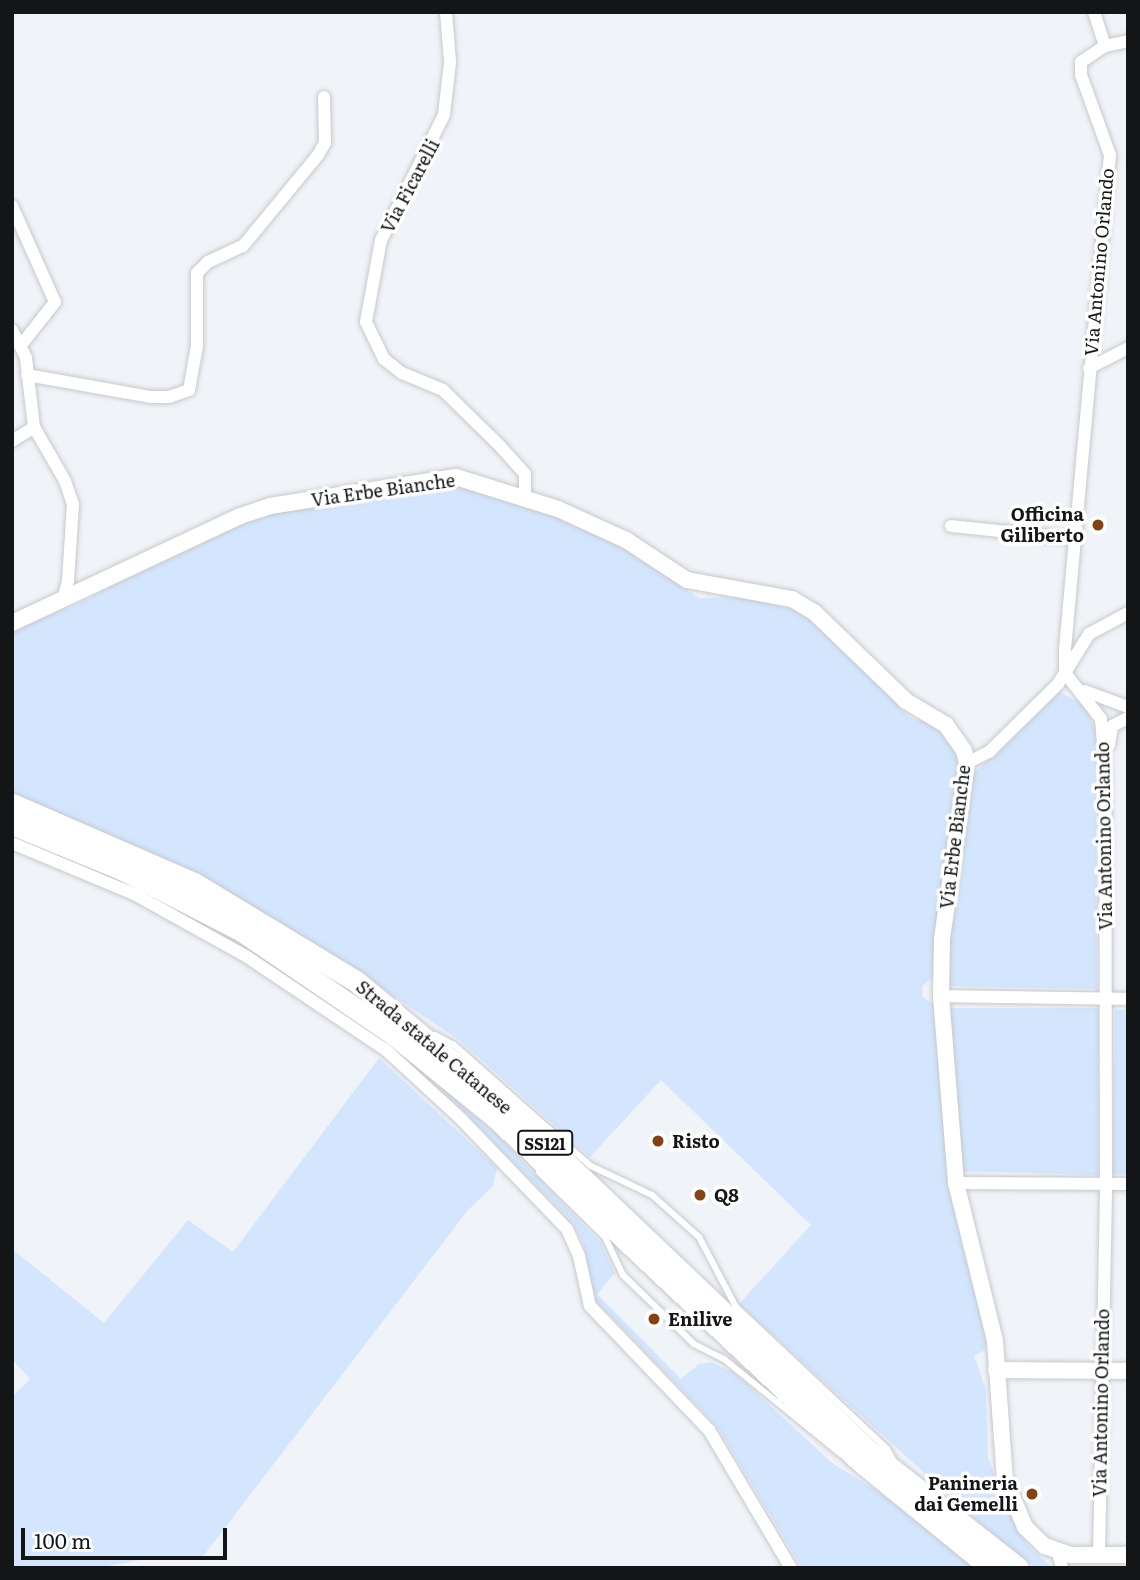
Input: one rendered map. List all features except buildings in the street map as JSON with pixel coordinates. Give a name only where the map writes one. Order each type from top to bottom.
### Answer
[{"type":"main road","name":"Strada statale Catanese","points":[[12,804],[194,883],[304,947],[409,1021],[514,1114],[901,1477],[1018,1568]]},
{"type":"main road","name":"Strada statale Catanese","points":[[12,824],[123,870],[242,931],[393,1034],[520,1141],[861,1462],[991,1568]]},
{"type":"street","name":"Via Ficarelli","points":[[446,12],[450,62],[444,115],[381,240],[366,322],[384,359],[402,373],[443,390],[499,445],[525,474],[525,495]]},
{"type":"street","points":[[1094,12],[1105,46],[1128,41]]},
{"type":"street","name":"Via Antonino Orlando","points":[[1099,1555],[1106,1184],[1105,770],[1101,719],[1081,689],[1065,673],[1074,540],[1110,155],[1081,75],[1081,62],[1105,46]]},
{"type":"street","points":[[27,375],[150,397],[169,397],[189,390],[197,346],[197,273],[208,262],[243,246],[318,155],[325,144],[324,97]]},
{"type":"street","points":[[12,206],[55,302],[22,344]]},
{"type":"street","points":[[12,330],[22,344],[34,427],[65,481],[72,504],[68,581],[63,600]]},
{"type":"street","points":[[1089,368],[1128,348]]},
{"type":"street","points":[[12,441],[34,427]]},
{"type":"street","name":"Via Erbe Bianche","points":[[12,623],[178,542],[270,506],[456,477],[525,495],[626,540],[687,580],[803,603],[905,701],[946,725],[967,763],[942,938],[941,996],[956,1183],[995,1341],[1005,1480],[1025,1527],[1060,1560]]},
{"type":"street","points":[[951,526],[1074,540]]},
{"type":"street","points":[[967,763],[989,752],[1065,673],[1089,634],[1128,613]]},
{"type":"street","points":[[1081,689],[1128,707]]},
{"type":"street","points":[[1105,770],[1112,726],[1128,718]]},
{"type":"street","points":[[12,843],[134,894],[246,956],[386,1050],[462,1120],[567,1229],[579,1256],[590,1306],[709,1430],[791,1568]]},
{"type":"street","points":[[941,996],[1128,999]]},
{"type":"street","points":[[956,1183],[1128,1184]]},
{"type":"street","points":[[996,1370],[1128,1371]]},
{"type":"street","points":[[1060,1560],[1099,1555],[1128,1555]]},
{"type":"lane","points":[[409,1021],[454,1045],[590,1166],[652,1195],[699,1237],[736,1307],[887,1449],[901,1477]]},
{"type":"shaded area","points":[[461,484],[555,514],[623,546],[699,598],[742,597],[799,611],[859,662],[904,712],[913,719],[936,724],[947,736],[957,756],[958,772],[933,978],[922,986],[923,997],[934,1005],[951,1196],[987,1339],[985,1350],[974,1356],[986,1390],[988,1457],[1003,1498],[1027,1545],[1053,1568],[1036,1568],[980,1524],[739,1304],[811,1225],[661,1080],[590,1157],[459,1040],[317,945],[215,885],[12,793],[12,630],[76,605],[183,549],[271,513]]},
{"type":"shaded area","points":[[1060,692],[1086,706],[1096,734],[1097,989],[946,986],[947,951],[973,774]]},
{"type":"shaded area","points":[[950,1008],[1099,1008],[1098,1175],[962,1171]]},
{"type":"shaded area","points":[[1115,1010],[1128,1010],[1128,1174],[1113,1174]]},
{"type":"shaded area","points":[[379,1058],[497,1168],[493,1186],[468,1210],[201,1559],[151,1558],[97,1568],[12,1568],[12,1397],[30,1379],[12,1359],[12,1249],[104,1323],[188,1220],[233,1252]]},
{"type":"shaded area","points":[[427,1074],[498,1135],[601,1243],[615,1273],[597,1294],[681,1379],[699,1364],[711,1362],[736,1374],[832,1463],[879,1492],[976,1568],[802,1568],[716,1425],[594,1299],[583,1242],[573,1223]]},
{"type":"place","name":"Officina Giliberto","points":[[1098,525]]},
{"type":"place","name":"Risto","points":[[658,1141]]},
{"type":"place","name":"Q8","points":[[700,1195]]},
{"type":"place","name":"Enilive","points":[[654,1319]]},
{"type":"place","name":"Panineria dai Gemelli","points":[[1032,1494]]}]
